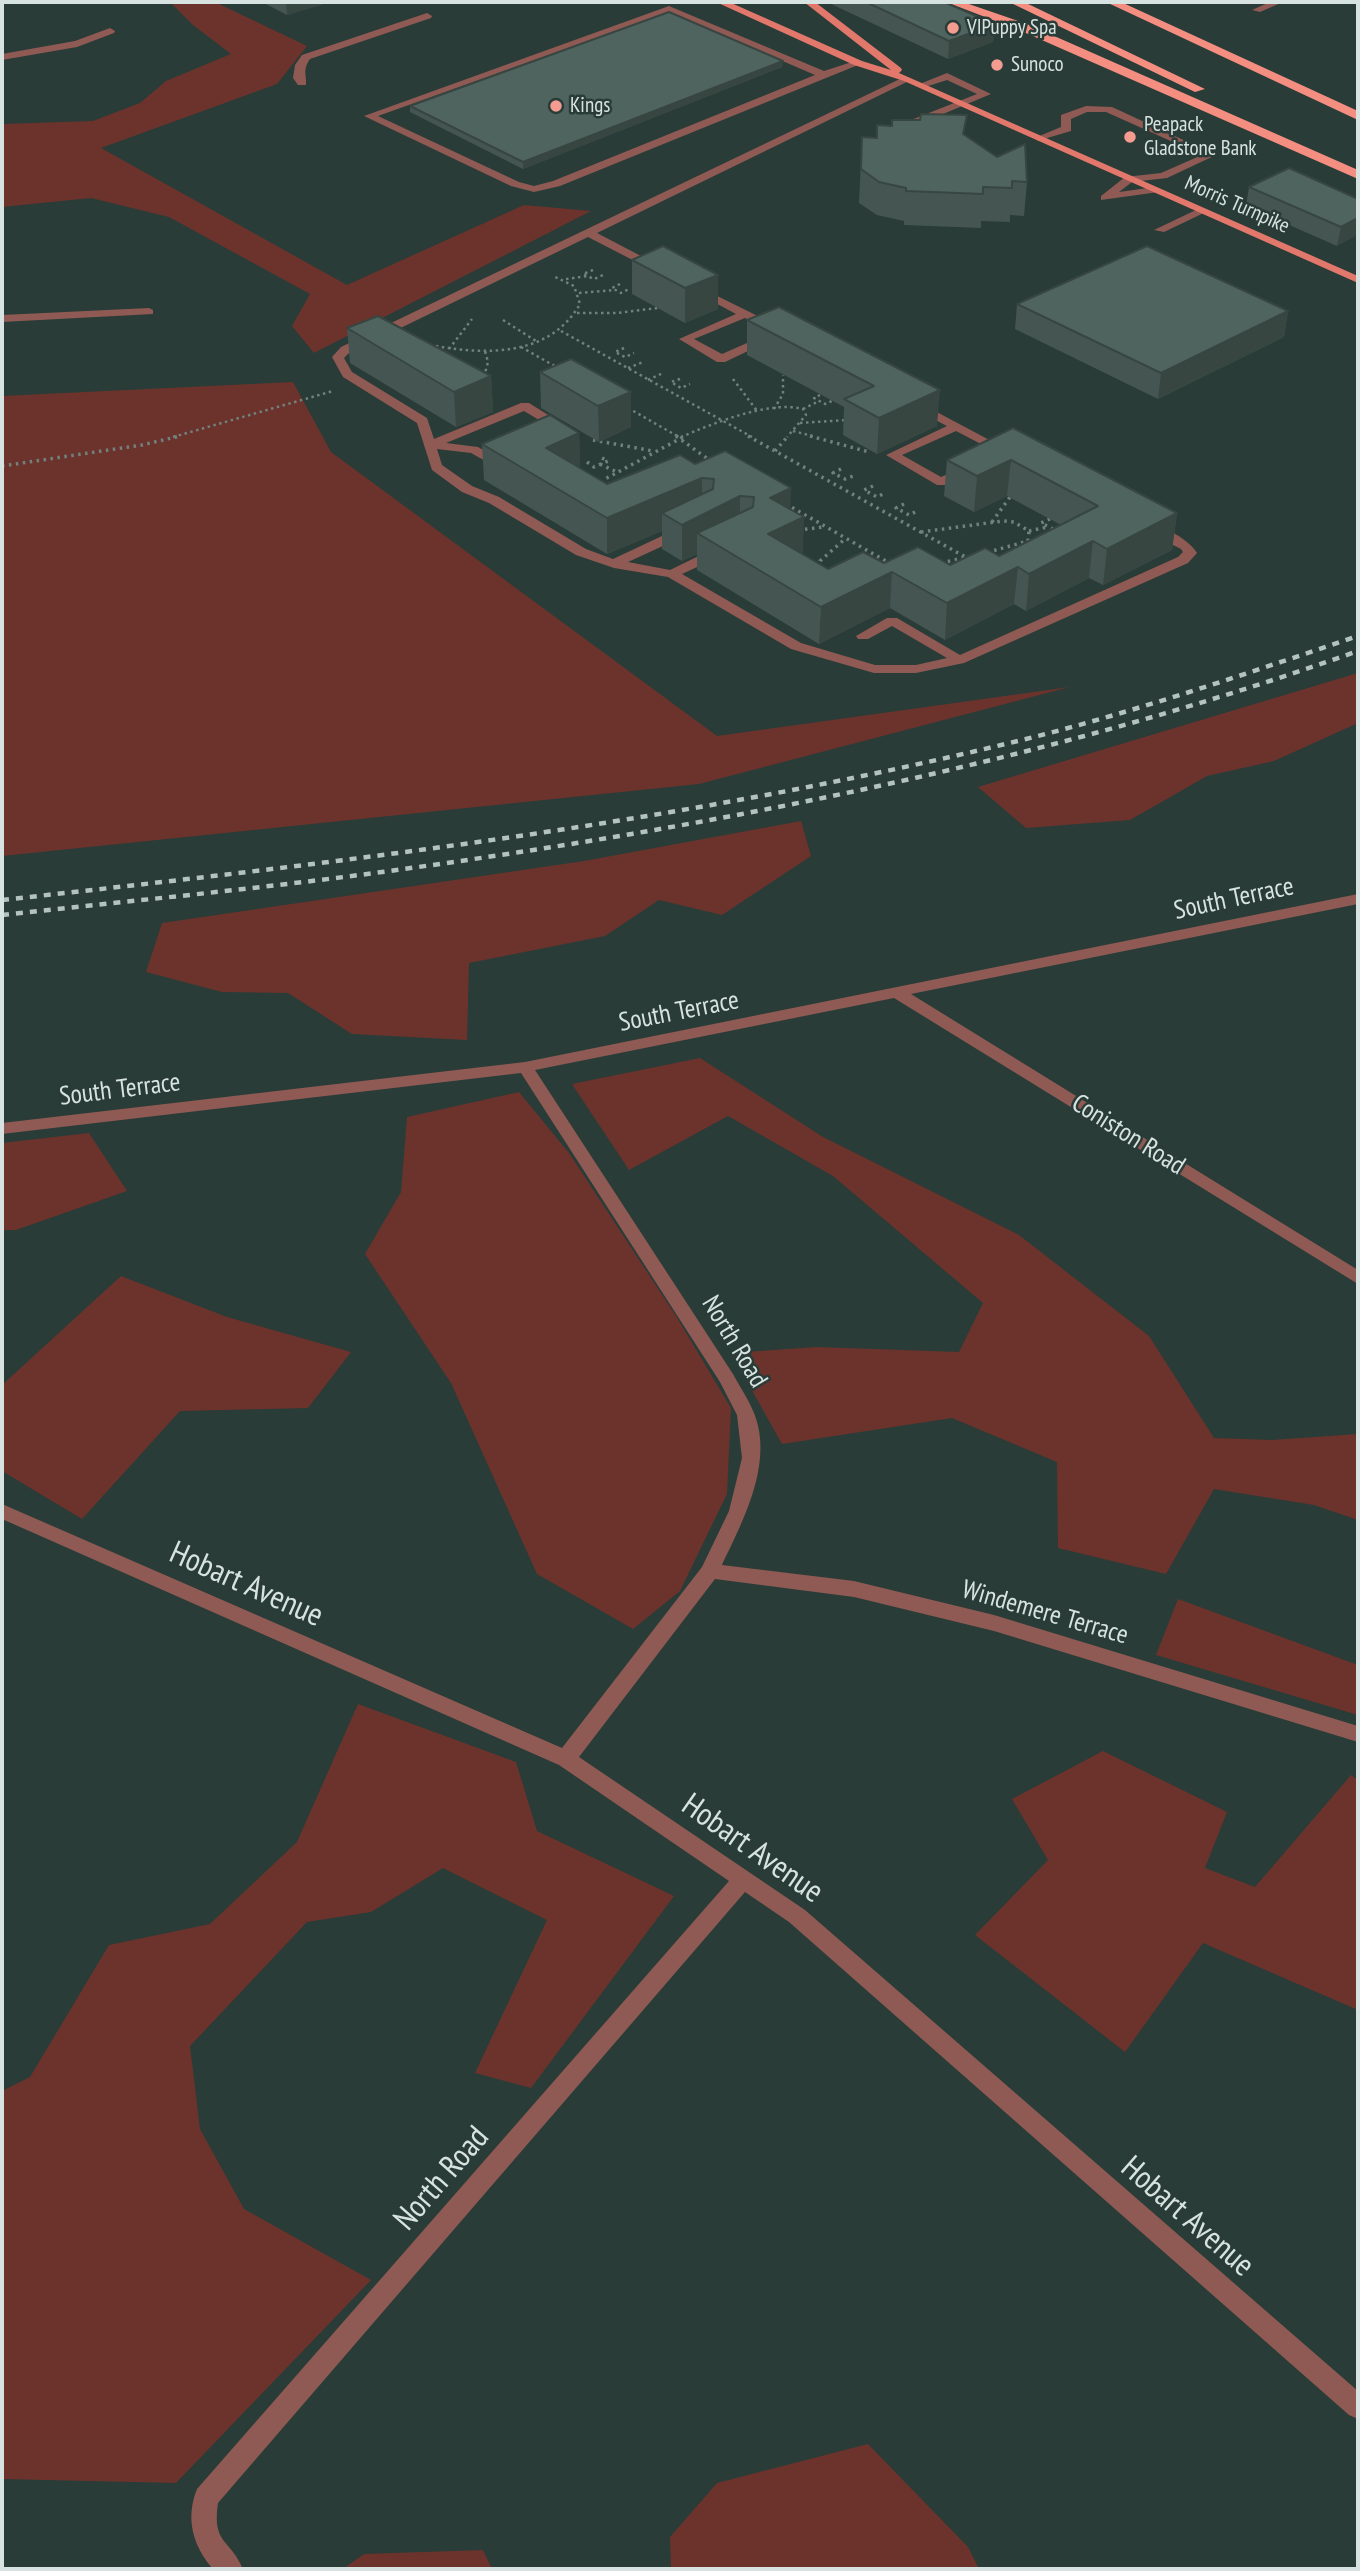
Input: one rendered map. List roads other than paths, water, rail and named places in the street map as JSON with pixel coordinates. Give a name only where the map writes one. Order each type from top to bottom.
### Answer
[{"type":"highway","points":[[953,2],[1023,27],[1358,175]]},
{"type":"highway","points":[[1015,2],[1358,165]]},
{"type":"highway","points":[[1112,2],[1358,116]]},
{"type":"main road","name":"Morris Turnpike","points":[[721,2],[858,63],[922,85],[1358,280]]},
{"type":"main road","name":"Morris Turnpike","points":[[808,2],[908,79]]},
{"type":"street","points":[[1257,10],[1278,2]]},
{"type":"street","points":[[824,75],[669,9],[369,116],[515,184],[534,189],[555,184],[858,63]]},
{"type":"street","points":[[302,83],[298,79],[300,65],[306,57],[427,16]]},
{"type":"street","points":[[2,57],[77,44],[110,31]]},
{"type":"street","points":[[915,122],[986,94],[947,76],[922,85]]},
{"type":"street","points":[[908,79],[345,350],[338,357],[340,364],[347,374],[423,421],[436,467],[467,489],[494,500],[580,552],[614,564],[671,574],[796,646],[874,670],[916,669],[958,660],[1183,560],[1190,553],[1186,546],[1138,521]]},
{"type":"street","points":[[1041,139],[1067,129],[1065,117],[1086,108],[1100,107],[1211,155],[1163,176],[1129,179],[1105,198],[1155,190]]},
{"type":"street","points":[[1160,230],[1202,211]]},
{"type":"street","points":[[589,233],[745,314],[781,333],[721,359],[685,339],[745,314]]},
{"type":"street","points":[[2,319],[149,312]]},
{"type":"street","points":[[898,395],[1007,456]]},
{"type":"street","points":[[525,406],[571,433],[498,464],[474,450],[431,445],[525,406]]},
{"type":"street","points":[[957,426],[892,455],[941,482],[974,467]]},
{"type":"street","points":[[614,564],[696,526]]},
{"type":"street","points":[[671,574],[734,544]]},
{"type":"street","points":[[863,636],[892,621],[958,660]]},
{"type":"street","name":"South Terrace","points":[[2,1128],[525,1067],[1358,899]]},
{"type":"street","name":"Coniston Road","points":[[898,993],[1358,1278]]},
{"type":"street","name":"North Road","points":[[525,1067],[727,1379],[746,1415],[751,1458],[738,1511],[710,1572],[566,1759]]},
{"type":"street","name":"Hobart Avenue","points":[[2,1511],[566,1759],[797,1916],[1358,2407]]},
{"type":"street","name":"Windemere Terrace","points":[[710,1572],[854,1589],[994,1623],[1358,1734]]},
{"type":"street","name":"North Road","points":[[230,2569],[212,2551],[202,2526],[206,2498],[744,1880]]},
{"type":"railway","points":[[2,900],[388,854],[517,836],[772,794],[899,768],[1068,728],[1193,691],[1358,636]]},
{"type":"railway","points":[[2,915],[382,872],[753,812],[876,787],[1119,726],[1239,691],[1358,651]]},
{"type":"place","name":"VIPuppy Spa","points":[[953,28]]},
{"type":"place","name":"Sunoco","points":[[997,65]]},
{"type":"place","name":"Kings","points":[[556,106]]},
{"type":"place","name":"Peapack Gladstone Bank","points":[[1130,137]]}]
